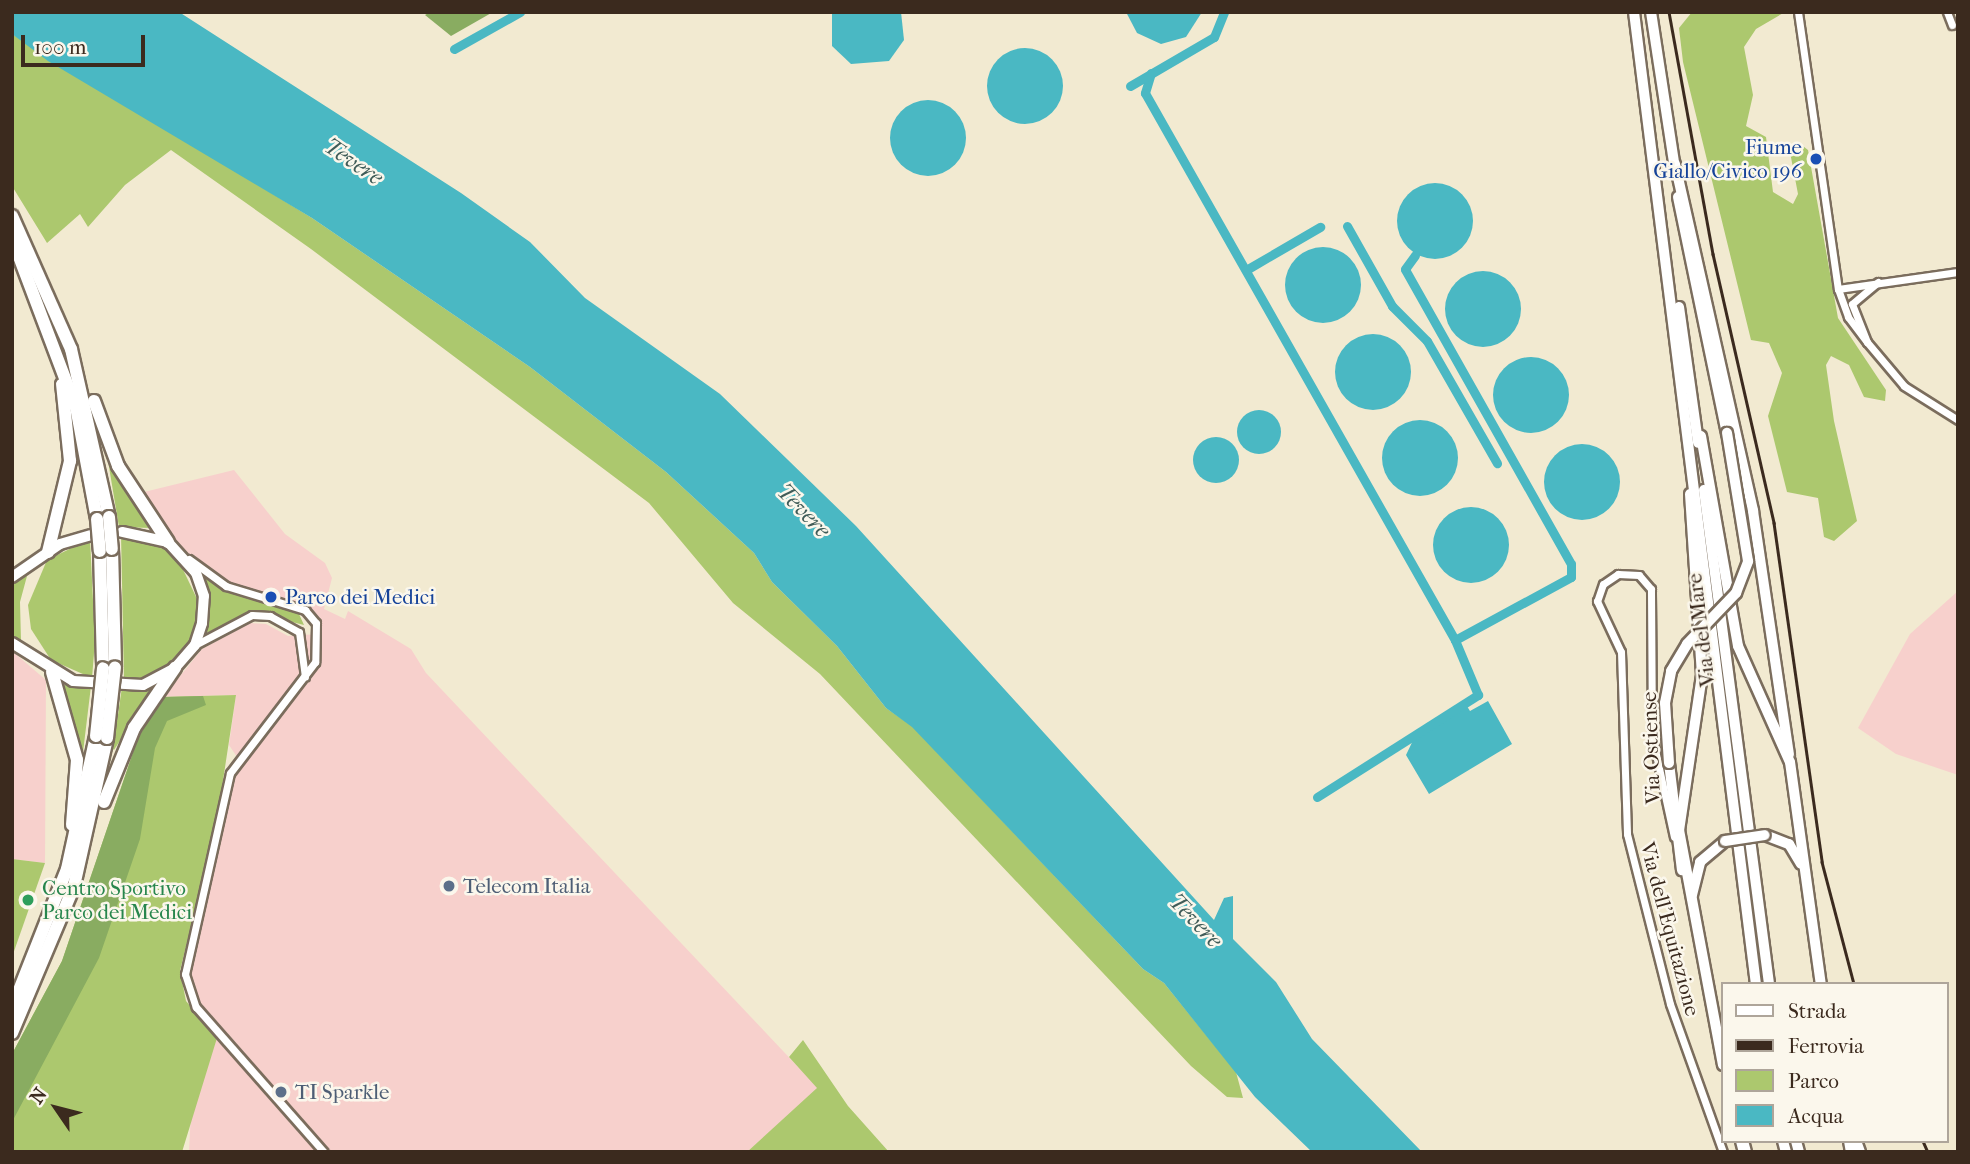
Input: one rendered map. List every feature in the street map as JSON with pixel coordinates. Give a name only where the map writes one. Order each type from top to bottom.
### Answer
[{"type":"highway","points":[[12,216],[65,349],[103,518],[109,667],[88,838]]},
{"type":"highway","points":[[12,239],[118,466],[168,542]]},
{"type":"highway","points":[[45,555],[70,461],[65,349]]},
{"type":"highway","points":[[12,1033],[55,940],[88,838],[123,750],[175,668]]},
{"type":"highway","points":[[52,672],[76,760],[68,869]]},
{"type":"highway","points":[[12,1008],[68,869],[102,737]]},
{"type":"main road","name":"Via del Mare","points":[[1634,12],[1671,273],[1755,982]]},
{"type":"main road","name":"Via Ostiense","points":[[1651,12],[1675,164],[1747,526],[1747,566],[1736,593],[1687,644],[1671,671],[1665,703],[1674,836],[1692,902],[1722,1060]]},
{"type":"main road","name":"Via Ostiense","points":[[1675,164],[1753,512],[1821,982]]},
{"type":"main road","name":"Via del Mare","points":[[1671,273],[1693,395],[1769,982]]},
{"type":"main road","points":[[1693,395],[1738,646],[1790,762]]},
{"type":"main road","points":[[1683,871],[1679,797],[1702,668],[1686,413]]},
{"type":"main road","points":[[12,643],[42,659],[52,672],[73,681],[130,686],[155,682],[175,668],[195,645],[204,596],[181,553],[168,542],[122,532]]},
{"type":"main road","points":[[12,577],[45,555],[91,535]]},
{"type":"main road","points":[[1692,902],[1700,862],[1724,841],[1765,835],[1789,844],[1806,876]]},
{"type":"street","points":[[1798,12],[1838,289],[1848,317],[1904,386],[1958,420]]},
{"type":"street","points":[[1947,12],[1952,25]]},
{"type":"street","points":[[1838,289],[1958,272]]},
{"type":"street","points":[[1867,342],[1852,304],[1878,282]]},
{"type":"street","points":[[181,553],[226,586],[305,610],[318,635],[315,662],[247,743],[230,773],[186,974],[196,1007],[324,1152]]},
{"type":"street","name":"Via dell'Equitazione","points":[[1674,836],[1658,771],[1651,706],[1656,649],[1649,583],[1631,573],[1610,578],[1597,601],[1621,652],[1622,791],[1632,860],[1670,1004],[1723,1152]]},
{"type":"street","points":[[195,645],[252,615],[270,616],[299,632],[318,635]]},
{"type":"street","points":[[299,632],[305,677]]},
{"type":"shaded area","points":[[234,470],[285,534],[325,563],[332,578],[324,609],[345,619],[348,611],[411,649],[426,673],[818,1088],[747,1152],[189,1152],[196,1008],[185,974],[237,757],[229,745],[236,695],[163,697],[202,649],[250,623],[266,624],[288,636],[318,634],[305,610],[226,586],[181,553],[140,493]]},
{"type":"shaded area","points":[[1958,591],[1958,775],[1896,754],[1858,728],[1910,634]]},
{"type":"shaded area","points":[[12,651],[46,680],[45,863],[12,859]]},
{"type":"green space","points":[[430,12],[493,12],[451,36],[425,15]]},
{"type":"green space","points":[[1692,12],[1785,12],[1756,29],[1744,47],[1753,95],[1746,126],[1766,137],[1773,192],[1793,204],[1798,194],[1789,147],[1799,143],[1808,150],[1838,318],[1886,390],[1885,401],[1864,397],[1849,365],[1831,356],[1826,365],[1834,421],[1857,521],[1834,541],[1824,537],[1818,498],[1787,492],[1768,416],[1782,373],[1769,343],[1751,340],[1683,62],[1679,28]]},
{"type":"green space","points":[[12,34],[312,218],[530,367],[666,472],[754,553],[772,582],[837,646],[886,708],[912,726],[1143,969],[1164,983],[1236,1072],[1243,1098],[1227,1097],[1191,1066],[820,674],[733,603],[649,503],[311,249],[171,150],[125,185],[88,227],[80,214],[47,243],[12,186]]},
{"type":"green space","points":[[108,461],[130,499],[151,528],[119,527]]},
{"type":"green space","points":[[121,535],[157,543],[177,557],[199,603],[194,636],[182,655],[150,679],[124,680]]},
{"type":"green space","points":[[90,539],[95,641],[92,678],[51,660],[31,629],[28,605],[47,560]]},
{"type":"green space","points":[[27,576],[20,602],[21,641],[12,637],[12,581]]},
{"type":"green space","points":[[202,576],[299,614],[304,625],[252,612],[204,634],[208,605]]},
{"type":"green space","points":[[64,685],[91,686],[81,769],[74,722]]},
{"type":"green space","points":[[122,687],[154,687],[114,750],[113,749]]},
{"type":"green space","points":[[236,695],[217,820],[180,971],[186,1001],[217,1038],[182,1152],[12,1152],[12,1054],[62,961],[138,738],[163,697]]},
{"type":"green space","points":[[203,696],[206,705],[167,721],[155,748],[140,839],[99,958],[12,1122],[12,1054],[62,961],[138,738],[163,697]]},
{"type":"green space","name":"Centro Sportivo Parco dei Medici","points":[[12,859],[45,863],[12,957]]},
{"type":"green space","points":[[803,1040],[848,1106],[889,1152],[747,1152],[817,1088],[789,1057]]},
{"type":"water","name":"Tevere","points":[[12,12],[179,12],[461,193],[530,242],[585,298],[720,394],[856,526],[1214,920],[1224,898],[1233,896],[1233,939],[1276,982],[1312,1039],[1422,1152],[1312,1152],[1255,1097],[1164,983],[1143,969],[912,727],[886,708],[837,646],[772,582],[754,553],[666,472],[530,367],[312,218],[48,61],[12,34]]},
{"type":"water","points":[[832,12],[901,12],[904,40],[889,61],[851,64],[832,46]]},
{"type":"water","points":[[1126,12],[1202,12],[1186,37],[1161,44],[1137,33]]},
{"type":"water","points":[[1033,48],[1046,54],[1057,65],[1063,78],[1061,101],[1046,118],[1033,124],[1017,124],[1004,118],[989,101],[987,78],[993,65],[1010,50]]},
{"type":"water","points":[[936,100],[949,106],[960,117],[966,130],[964,153],[949,170],[936,176],[920,176],[907,170],[892,153],[890,130],[896,117],[913,102]]},
{"type":"water","points":[[1443,183],[1456,189],[1467,200],[1473,213],[1471,236],[1456,253],[1443,259],[1427,259],[1414,253],[1399,236],[1397,213],[1403,200],[1420,185]]},
{"type":"water","points":[[1331,247],[1344,253],[1355,264],[1361,277],[1359,300],[1344,317],[1331,323],[1315,323],[1302,317],[1287,300],[1285,277],[1291,264],[1308,249]]},
{"type":"water","points":[[1491,271],[1504,277],[1515,288],[1521,301],[1519,324],[1504,341],[1491,347],[1475,347],[1462,341],[1447,324],[1445,301],[1451,288],[1468,273]]},
{"type":"water","points":[[1381,334],[1394,340],[1405,351],[1411,364],[1409,387],[1394,404],[1381,410],[1365,410],[1352,404],[1337,387],[1335,364],[1341,351],[1358,336]]},
{"type":"water","points":[[1539,357],[1552,363],[1563,374],[1569,387],[1567,410],[1552,427],[1539,433],[1523,433],[1510,427],[1495,410],[1493,387],[1499,374],[1516,359]]},
{"type":"water","points":[[1259,410],[1275,416],[1281,432],[1275,448],[1259,454],[1243,448],[1237,432],[1243,416]]},
{"type":"water","points":[[1428,420],[1441,426],[1452,437],[1458,450],[1456,473],[1441,490],[1428,496],[1412,496],[1399,490],[1384,473],[1382,450],[1388,437],[1405,422]]},
{"type":"water","points":[[1216,437],[1232,444],[1239,460],[1232,476],[1216,483],[1200,476],[1193,460],[1200,444]]},
{"type":"water","points":[[1590,444],[1603,450],[1614,461],[1620,474],[1618,497],[1603,514],[1590,520],[1574,520],[1561,514],[1546,497],[1544,474],[1550,461],[1567,446]]},
{"type":"water","points":[[1479,507],[1492,513],[1503,524],[1509,537],[1507,560],[1492,577],[1479,583],[1463,583],[1450,577],[1435,560],[1433,537],[1439,524],[1456,509]]},
{"type":"water","points":[[1488,701],[1512,744],[1429,794],[1406,755],[1418,730],[1465,703],[1470,711]]},
{"type":"waterway","points":[[454,49],[520,12]]},
{"type":"waterway","points":[[1130,86],[1214,37],[1224,12]]},
{"type":"waterway","points":[[1151,73],[1145,93],[1455,640]]},
{"type":"waterway","points":[[1347,226],[1392,306],[1427,341],[1497,463]]},
{"type":"waterway","points":[[1246,270],[1320,227]]},
{"type":"waterway","points":[[1317,797],[1478,695],[1455,640],[1571,577],[1571,564],[1405,269],[1415,255]]},
{"type":"railway","points":[[1669,12],[1713,254],[1774,523],[1822,862],[1853,982]]},
{"type":"railway","points":[[1924,1143],[1928,1152]]},
{"type":"place","name":"Fiume Giallo/Civico 196","points":[[1816,159]]},
{"type":"place","name":"Parco dei Medici","points":[[271,597]]},
{"type":"place","name":"Telecom Italia","points":[[449,886]]},
{"type":"place","name":"Centro Sportivo Parco dei Medici","points":[[28,900]]},
{"type":"place","name":"TI Sparkle","points":[[281,1092]]}]
